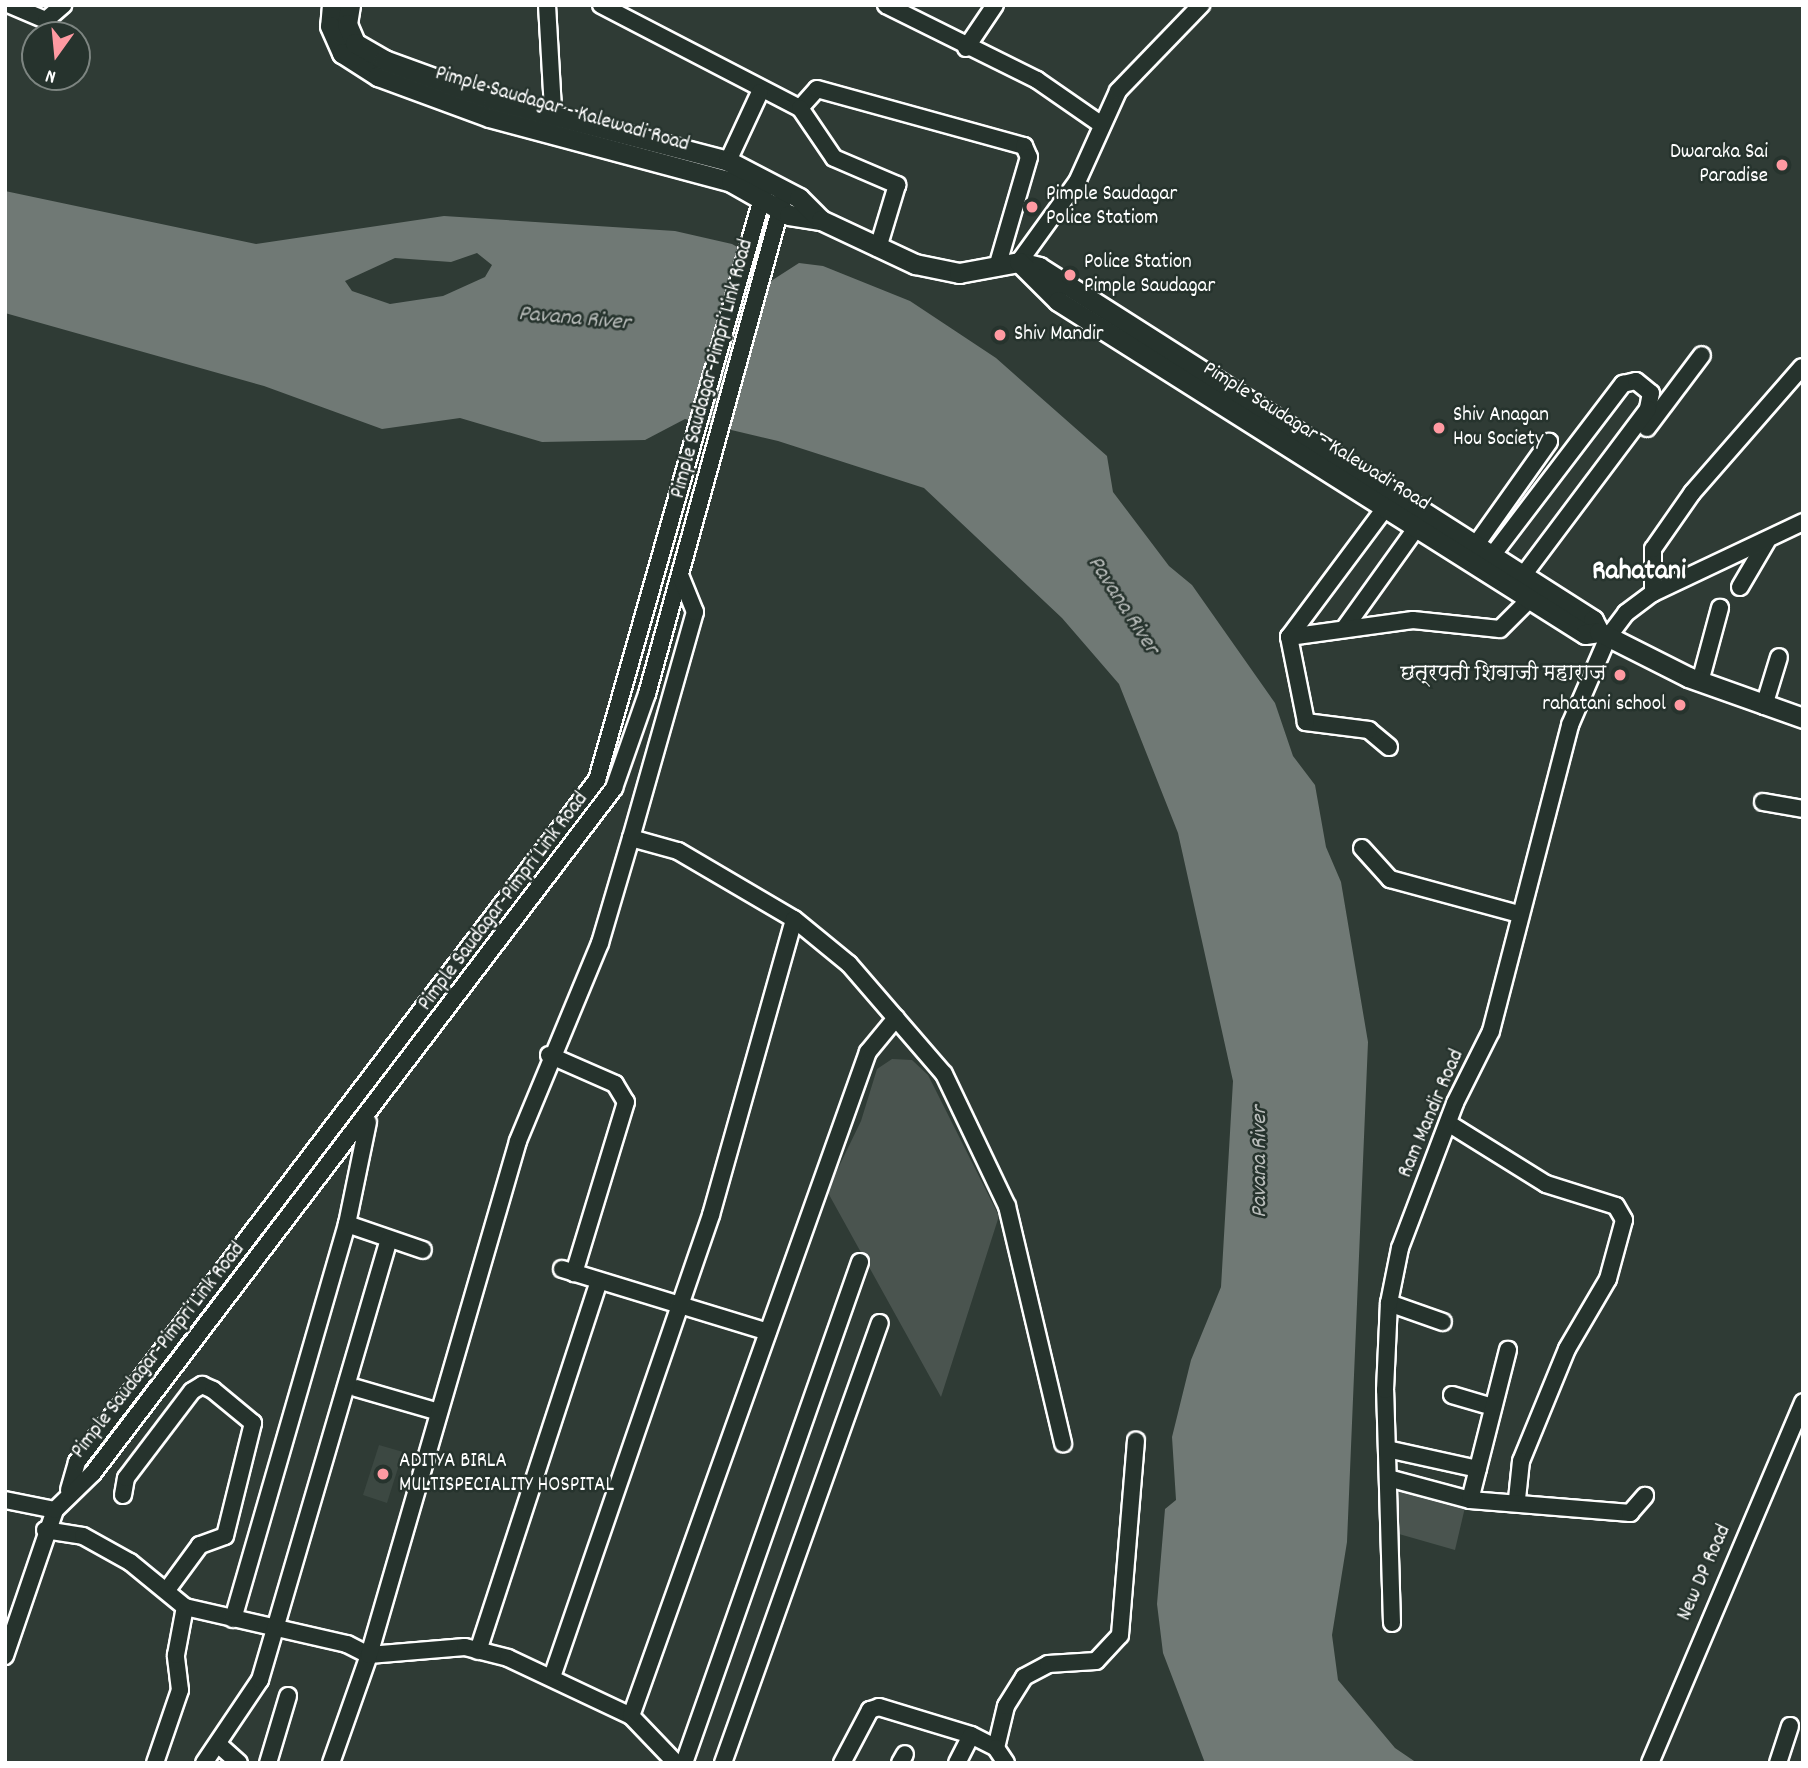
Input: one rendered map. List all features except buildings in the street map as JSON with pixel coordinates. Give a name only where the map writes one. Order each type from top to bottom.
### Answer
[{"type":"main road","name":"Pimple Saudagar - Kalewadi Road","points":[[332,5],[333,39],[354,65],[554,135],[731,182],[770,206],[821,220],[878,248],[937,271],[998,267],[1019,262],[1058,301],[1483,552],[1585,634],[1603,634],[1700,682],[1803,718]]},
{"type":"main road","name":"Pimple Saudagar - Kalewadi Road","points":[[350,5],[349,33],[364,51],[494,100],[728,160],[786,190],[821,220]]},
{"type":"main road","name":"Pimple Saudagar - Kalewadi Road","points":[[1269,424],[1417,527],[1528,589]]},
{"type":"street","points":[[10,5],[46,20],[63,5]]},
{"type":"street","points":[[547,5],[556,115],[554,135]]},
{"type":"street","points":[[601,5],[747,75],[760,92],[800,107],[834,158],[897,185],[878,248]]},
{"type":"street","points":[[886,5],[917,11],[966,48],[1037,80],[1102,125]]},
{"type":"street","points":[[966,48],[995,5]]},
{"type":"street","points":[[1019,262],[1077,182],[1118,91],[1201,5]]},
{"type":"street","points":[[800,107],[817,89],[1024,146],[1029,157],[998,267]]},
{"type":"street","points":[[728,160],[760,92]]},
{"type":"street","points":[[768,181],[770,206]]},
{"type":"street","points":[[770,206],[786,190]]},
{"type":"street","name":"Pimple Saudagar-Pimpri Link Road","points":[[5,1656],[45,1530],[69,1490],[78,1462],[583,804],[607,753],[754,229],[770,206]]},
{"type":"street","name":"Pimple Saudagar-Pimpri Link Road","points":[[69,1490],[93,1473],[598,816],[625,765],[680,575],[772,234],[770,206]]},
{"type":"street","points":[[1528,589],[1702,355]]},
{"type":"street","points":[[1653,593],[1653,549],[1692,493],[1802,367]]},
{"type":"street","points":[[1289,637],[1413,620],[1500,629],[1648,410],[1651,393],[1636,381],[1623,384],[1483,552]]},
{"type":"street","points":[[1483,552],[1549,442]]},
{"type":"street","points":[[1386,507],[1289,637],[1306,722],[1369,730],[1389,747]]},
{"type":"street","points":[[1603,634],[1653,593],[1803,522]]},
{"type":"street","points":[[1344,629],[1417,527]]},
{"type":"street","points":[[1740,587],[1767,541]]},
{"type":"street","points":[[331,1763],[369,1655],[517,1141],[549,1055],[600,943],[631,838],[695,612],[680,575]]},
{"type":"street","points":[[1700,682],[1720,608]]},
{"type":"street","name":"Ram Mandir Road","points":[[1392,1623],[1387,1449],[1389,1303],[1400,1248],[1448,1123],[1491,1031],[1558,758],[1603,634]]},
{"type":"street","points":[[1764,706],[1779,657]]},
{"type":"street","points":[[607,753],[648,778]]},
{"type":"street","points":[[1763,802],[1803,809]]},
{"type":"street","points":[[631,838],[678,851],[793,919],[849,964],[944,1074],[1007,1206],[1063,1443]]},
{"type":"street","points":[[1362,848],[1390,879],[1519,914]]},
{"type":"street","points":[[553,1674],[680,1307],[793,919]]},
{"type":"street","points":[[631,1716],[868,1052],[896,1018]]},
{"type":"street","points":[[549,1055],[615,1084],[626,1102],[568,1271],[768,1332]]},
{"type":"street","points":[[233,1619],[347,1224],[369,1114],[354,1103]]},
{"type":"street","points":[[1448,1123],[1546,1184],[1616,1206],[1624,1220],[1608,1279],[1567,1349],[1521,1461],[1517,1500]]},
{"type":"street","points":[[347,1224],[423,1250]]},
{"type":"street","points":[[204,1763],[219,1745],[260,1680],[390,1239]]},
{"type":"street","points":[[684,1763],[860,1262]]},
{"type":"street","points":[[478,1651],[599,1281]]},
{"type":"street","points":[[1389,1303],[1443,1322]]},
{"type":"street","points":[[723,1763],[880,1323]]},
{"type":"street","points":[[1470,1500],[1508,1350]]},
{"type":"street","points":[[123,1495],[126,1478],[192,1391],[202,1385],[213,1390],[253,1423],[225,1536],[195,1549],[167,1590]]},
{"type":"street","points":[[356,1388],[439,1412]]},
{"type":"street","points":[[1452,1395],[1493,1407]]},
{"type":"street","name":"New DP Road","points":[[1650,1763],[1803,1402]]},
{"type":"street","points":[[996,1748],[1006,1706],[1024,1677],[1048,1664],[1096,1661],[1120,1635],[1136,1441]]},
{"type":"street","points":[[1387,1449],[1478,1469]]},
{"type":"street","points":[[1388,1478],[1470,1500],[1517,1500],[1630,1513],[1645,1496]]},
{"type":"street","points":[[5,1500],[55,1510]]},
{"type":"street","points":[[45,1530],[83,1536],[167,1590],[185,1608],[346,1644],[369,1655],[478,1651],[553,1674],[631,1716],[676,1763]]},
{"type":"street","points":[[155,1763],[180,1690],[176,1655],[185,1608]]},
{"type":"street","points":[[269,1762],[288,1696]]},
{"type":"street","points":[[842,1763],[873,1708],[971,1735],[996,1748],[1006,1763]]},
{"type":"street","points":[[1778,1763],[1790,1726]]},
{"type":"street","points":[[957,1763],[971,1735]]},
{"type":"street","points":[[219,1745],[239,1763]]},
{"type":"shaded area","points":[[892,1059],[912,1060],[928,1075],[999,1216],[941,1397],[827,1191],[861,1121],[877,1069]]},
{"type":"shaded area","name":"ADITYA BIRLA MULTISPECIALITY HOSPITAL","points":[[379,1445],[403,1452],[387,1503],[363,1495]]},
{"type":"shaded area","points":[[1390,1482],[1466,1503],[1455,1550],[1392,1532]]},
{"type":"water","name":"Pavana River","points":[[5,191],[256,244],[444,216],[675,231],[732,244],[750,254],[752,266],[771,281],[799,263],[823,266],[910,301],[996,358],[1107,456],[1113,492],[1169,566],[1192,585],[1275,703],[1293,756],[1315,785],[1326,847],[1341,882],[1368,1042],[1347,1542],[1332,1635],[1338,1680],[1395,1748],[1417,1763],[1205,1763],[1163,1653],[1157,1604],[1165,1509],[1176,1500],[1172,1437],[1191,1360],[1221,1287],[1233,1081],[1178,833],[1119,684],[1062,618],[924,488],[778,441],[685,419],[645,440],[542,442],[460,418],[382,429],[264,386],[5,313]],"holes":[[[477,253],[492,265],[485,277],[443,296],[390,304],[352,291],[345,281],[395,258],[451,262]]]},
{"type":"place","name":"Dwaraka Sai Paradise","points":[[1782,165]]},
{"type":"place","name":"Pimple Saudagar Police Statiom","points":[[1032,207]]},
{"type":"place","name":"Police Station Pimple Saudagar","points":[[1070,275]]},
{"type":"place","name":"Shiv Mandir","points":[[1000,335]]},
{"type":"place","name":"Shiv Anagan Hou Society","points":[[1439,428]]},
{"type":"place","name":"छत्रपती शिवाजी महाराज","points":[[1620,675]]},
{"type":"place","name":"rahatani school","points":[[1680,705]]},
{"type":"place","name":"ADITYA BIRLA MULTISPECIALITY HOSPITAL","points":[[383,1474]]},
{"type":"district","name":"Rahatani","points":[[1639,573]]}]
